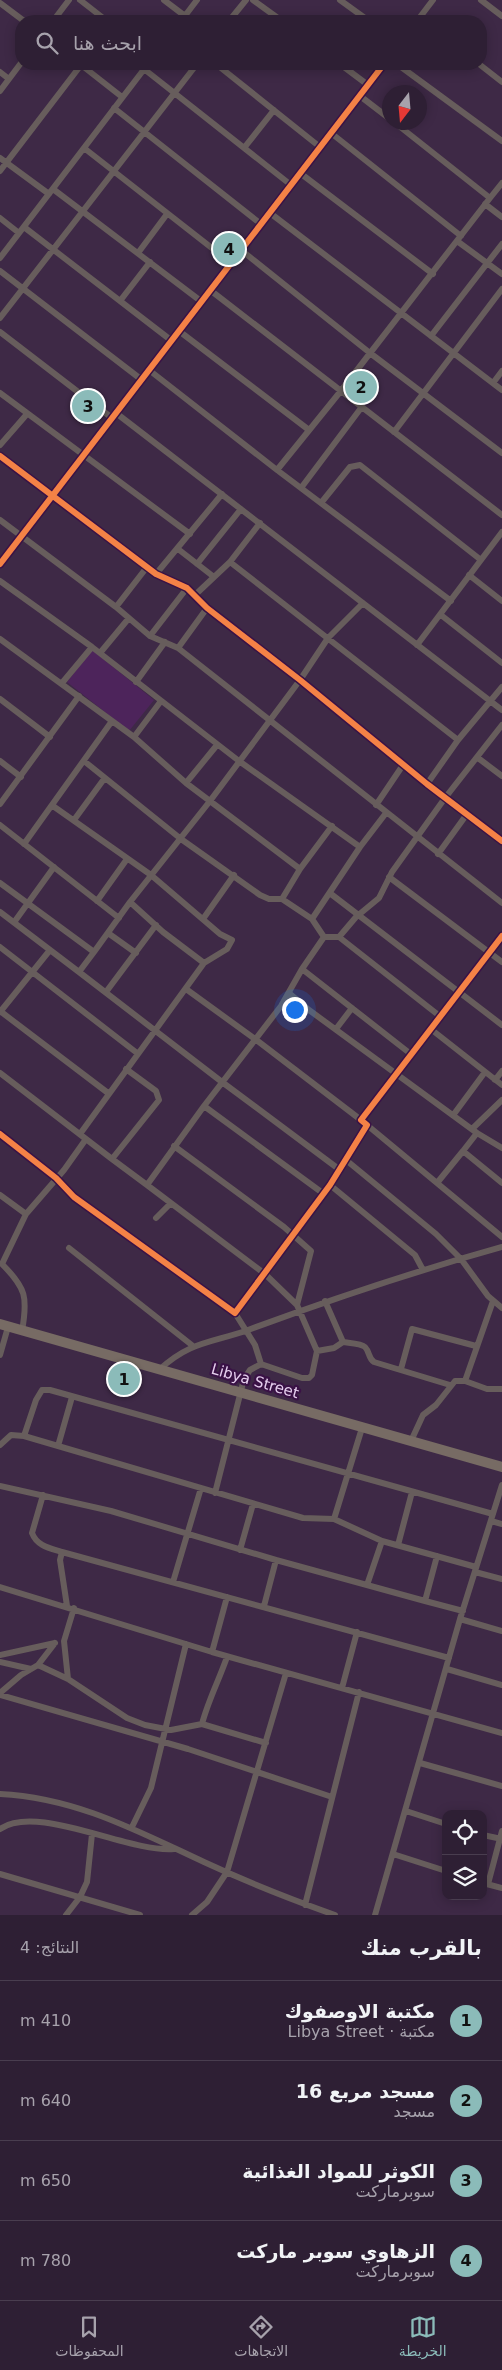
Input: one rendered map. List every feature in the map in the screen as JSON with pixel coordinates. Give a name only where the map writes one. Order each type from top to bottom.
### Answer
[{"type":"highway","name":"Libya Street","points":[[4,1326],[502,1467]]},
{"type":"street","points":[[59,15],[70,0]]},
{"type":"street","points":[[80,0],[99,15]]},
{"type":"street","points":[[164,0],[180,15]]},
{"type":"street","points":[[185,15],[197,0]]},
{"type":"street","points":[[234,15],[246,0]]},
{"type":"street","points":[[253,0],[274,15]]},
{"type":"street","points":[[340,0],[360,15]]},
{"type":"street","points":[[423,0],[431,2],[423,15]]},
{"type":"street","points":[[481,0],[502,16]]},
{"type":"street","points":[[0,3],[16,15]]},
{"type":"street","points":[[0,91],[16,70]]},
{"type":"street","points":[[0,170],[3,160],[76,70]]},
{"type":"street","points":[[87,70],[122,97]]},
{"type":"street","points":[[0,258],[144,70]]},
{"type":"street","points":[[149,70],[174,93],[291,185]]},
{"type":"street","points":[[0,318],[191,70]]},
{"type":"street","points":[[224,70],[320,147]]},
{"type":"street","points":[[348,70],[368,84]]},
{"type":"street","points":[[0,564],[379,70]]},
{"type":"street","points":[[405,70],[502,140]]},
{"type":"street","points":[[487,70],[502,82]]},
{"type":"street","points":[[0,72],[9,79]]},
{"type":"street","points":[[360,96],[382,113]]},
{"type":"street","points":[[114,108],[261,224]]},
{"type":"street","points":[[244,148],[274,110]]},
{"type":"street","points":[[404,130],[490,198]]},
{"type":"street","points":[[331,133],[502,274]]},
{"type":"street","points":[[84,148],[231,263]]},
{"type":"street","points":[[3,160],[82,211],[202,302]]},
{"type":"street","points":[[300,173],[432,274]]},
{"type":"street","points":[[276,470],[402,314],[502,183]]},
{"type":"street","points":[[486,204],[502,217]]},
{"type":"street","points":[[270,213],[502,390]]},
{"type":"street","points":[[138,253],[167,214]]},
{"type":"street","points":[[0,218],[19,233]]},
{"type":"street","points":[[24,227],[172,341]]},
{"type":"street","points":[[431,336],[502,244]]},
{"type":"street","points":[[241,250],[370,353],[502,453]]},
{"type":"street","points":[[120,301],[150,262]]},
{"type":"street","points":[[0,272],[142,380]]},
{"type":"street","points":[[394,432],[502,289]]},
{"type":"street","points":[[210,290],[502,516]]},
{"type":"street","points":[[179,331],[309,430]]},
{"type":"street","points":[[0,332],[222,494],[502,710]]},
{"type":"street","points":[[149,370],[276,470],[451,601]]},
{"type":"street","points":[[493,383],[502,371]]},
{"type":"street","points":[[0,393],[190,534]]},
{"type":"street","points":[[301,488],[362,408]]},
{"type":"street","points":[[0,445],[27,414]]},
{"type":"street","points":[[0,456],[156,574],[187,588],[207,608],[300,680],[427,784],[502,841]]},
{"type":"street","points":[[321,503],[350,467],[360,465],[480,560]]},
{"type":"street","points":[[156,574],[222,494]]},
{"type":"street","points":[[198,564],[241,509]]},
{"type":"street","points":[[0,520],[116,606],[150,636],[178,648],[386,814],[502,903]]},
{"type":"street","points":[[195,595],[230,562],[260,523]]},
{"type":"street","points":[[417,645],[480,560],[501,535]]},
{"type":"street","points":[[178,549],[214,577]]},
{"type":"street","points":[[230,562],[458,740]]},
{"type":"street","points":[[116,606],[147,567]]},
{"type":"street","points":[[469,576],[502,601]]},
{"type":"street","points":[[0,581],[92,646],[217,745],[360,847]]},
{"type":"street","points":[[150,636],[187,588]]},
{"type":"street","points":[[79,972],[130,902],[210,801],[300,680],[328,638],[363,602]]},
{"type":"street","points":[[178,648],[207,608]]},
{"type":"street","points":[[441,614],[502,663]]},
{"type":"street","points":[[100,653],[129,618]]},
{"type":"street","points":[[0,639],[134,737],[186,783],[300,869]]},
{"type":"street","points":[[136,682],[165,642]]},
{"type":"street","points":[[62,683],[92,646]]},
{"type":"street","points":[[427,784],[458,740],[502,687]]},
{"type":"street","points":[[0,804],[79,696]]},
{"type":"street","points":[[0,699],[50,737]]},
{"type":"street","points":[[134,737],[161,701]]},
{"type":"street","points":[[24,844],[112,721]]},
{"type":"street","points":[[339,937],[359,914],[379,898],[389,877],[445,798],[502,725]]},
{"type":"street","points":[[186,783],[217,745]]},
{"type":"street","points":[[478,758],[502,776]]},
{"type":"street","points":[[0,761],[21,777]]},
{"type":"street","points":[[84,761],[181,839],[264,897],[282,899],[312,919],[324,938]]},
{"type":"street","points":[[376,805],[403,765]]},
{"type":"street","points":[[74,820],[104,779]]},
{"type":"street","points":[[52,806],[151,875],[220,934],[232,940],[227,949],[204,963],[80,1134]]},
{"type":"street","points":[[312,919],[331,894],[360,847],[386,814]]},
{"type":"street","points":[[438,854],[467,814]]},
{"type":"street","points":[[0,825],[119,918]]},
{"type":"street","points":[[282,899],[300,869],[332,826]]},
{"type":"street","points":[[97,901],[127,860]]},
{"type":"street","points":[[15,921],[54,867]]},
{"type":"street","points":[[203,919],[234,876]]},
{"type":"street","points":[[389,877],[502,962]]},
{"type":"street","points":[[0,883],[94,952]]},
{"type":"street","points":[[331,894],[502,1025]]},
{"type":"street","points":[[130,902],[163,932],[204,963]]},
{"type":"street","points":[[0,912],[15,921],[222,1082],[340,1170]]},
{"type":"street","points":[[106,992],[156,925]]},
{"type":"street","points":[[108,933],[136,953]]},
{"type":"street","points":[[360,1120],[432,1030],[458,992],[502,936]]},
{"type":"street","points":[[324,938],[339,937],[441,1016]]},
{"type":"street","points":[[147,1185],[289,993],[302,969],[324,938]]},
{"type":"street","points":[[0,947],[137,1053]]},
{"type":"street","points":[[50,950],[0,1011],[108,1093]]},
{"type":"street","points":[[302,969],[412,1054]]},
{"type":"street","points":[[186,989],[367,1125],[502,1237]]},
{"type":"street","points":[[289,993],[454,1114],[474,1131],[502,1149]]},
{"type":"street","points":[[336,1029],[352,1008]]},
{"type":"street","points":[[432,1030],[502,1085]]},
{"type":"street","points":[[112,1159],[143,1123],[159,1100],[156,1091],[126,1069]]},
{"type":"street","points":[[495,1080],[502,1071]]},
{"type":"street","points":[[0,1072],[170,1204],[265,1274],[298,1307],[317,1351],[312,1375],[307,1379],[261,1364]]},
{"type":"street","points":[[454,1114],[485,1072]]},
{"type":"street","points":[[437,1182],[462,1151],[474,1131],[502,1100]]},
{"type":"street","points":[[204,1106],[324,1194]]},
{"type":"street","points":[[235,1313],[324,1194],[367,1125]]},
{"type":"street","points":[[0,1134],[56,1178],[74,1197],[235,1313],[255,1344],[261,1364]]},
{"type":"street","points":[[22,1331],[25,1307],[24,1291],[16,1278],[1,1263],[26,1214],[86,1139]]},
{"type":"street","points":[[174,1146],[294,1235],[311,1252],[298,1307]]},
{"type":"street","points":[[462,1151],[502,1183]]},
{"type":"street","points":[[346,1160],[436,1234],[460,1259],[492,1301],[502,1308]]},
{"type":"street","points":[[330,1185],[415,1255],[423,1270]]},
{"type":"street","points":[[0,1195],[26,1214]]},
{"type":"street","points":[[156,1218],[170,1204]]},
{"type":"street","points":[[159,1370],[174,1356],[193,1346],[246,1331],[298,1307],[325,1301],[502,1247]]},
{"type":"street","points":[[70,1248],[193,1346]]},
{"type":"street","points":[[325,1301],[344,1342]]},
{"type":"street","points":[[465,1381],[492,1301]]},
{"type":"street","points":[[0,1355],[4,1326]]},
{"type":"street","points":[[401,1369],[412,1329],[476,1346]]},
{"type":"street","points":[[317,1351],[334,1348],[344,1342],[364,1346],[370,1359],[374,1362],[450,1385]]},
{"type":"street","points":[[215,1493],[240,1392],[248,1373],[261,1364]]},
{"type":"street","points":[[411,1442],[423,1415],[439,1402],[450,1385],[457,1380],[487,1389],[502,1388]]},
{"type":"street","points":[[24,1436],[36,1400],[42,1390],[50,1390],[412,1492],[492,1518],[502,1524]]},
{"type":"street","points":[[58,1446],[72,1397]]},
{"type":"street","points":[[334,1519],[362,1428]]},
{"type":"street","points":[[0,1445],[11,1435],[24,1436],[303,1518],[334,1519],[382,1541],[437,1556],[502,1579]]},
{"type":"street","points":[[375,1915],[460,1619],[502,1485]]},
{"type":"street","points":[[0,1486],[111,1511],[240,1550],[463,1611]]},
{"type":"street","points":[[173,1582],[201,1488]]},
{"type":"street","points":[[398,1545],[412,1492]]},
{"type":"street","points":[[42,1496],[32,1533],[34,1539],[44,1547],[449,1658]]},
{"type":"street","points":[[240,1550],[253,1504]]},
{"type":"street","points":[[367,1585],[382,1541]]},
{"type":"street","points":[[62,1552],[60,1560],[70,1607],[64,1641],[68,1679]]},
{"type":"street","points":[[425,1601],[437,1556]]},
{"type":"street","points":[[264,1606],[276,1560]]},
{"type":"street","points":[[0,1587],[70,1607],[227,1657],[502,1733]]},
{"type":"street","points":[[212,1652],[227,1597]]},
{"type":"street","points":[[460,1619],[502,1631]]},
{"type":"street","points":[[342,1688],[357,1632]]},
{"type":"street","points":[[0,1655],[64,1641]]},
{"type":"street","points":[[55,1643],[38,1665],[21,1674],[0,1694],[163,1742],[332,1797]]},
{"type":"street","points":[[132,1827],[149,1793],[186,1644]]},
{"type":"street","points":[[202,1724],[208,1702],[219,1681],[227,1657]]},
{"type":"street","points":[[0,1662],[31,1669]]},
{"type":"street","points":[[38,1665],[68,1679],[127,1718],[145,1725],[165,1730],[202,1724],[266,1743]]},
{"type":"street","points":[[447,1669],[502,1685]]},
{"type":"street","points":[[192,1915],[207,1902],[227,1872],[258,1773],[286,1673]]},
{"type":"street","points":[[305,1904],[358,1692]]},
{"type":"street","points":[[420,1763],[502,1786]]},
{"type":"street","points":[[0,1794],[30,1797],[61,1804],[132,1827],[227,1872],[335,1915]]},
{"type":"street","points":[[406,1811],[442,1823]]},
{"type":"street","points":[[0,1829],[16,1823],[32,1822],[60,1825],[148,1848],[175,1848]]},
{"type":"street","points":[[487,1881],[502,1831]]},
{"type":"street","points":[[66,1915],[80,1897],[88,1877],[92,1834]]},
{"type":"street","points":[[487,1836],[501,1839]]},
{"type":"street","points":[[393,1854],[442,1871]]},
{"type":"street","points":[[0,1874],[139,1915]]},
{"type":"street","points":[[487,1884],[502,1888]]},
{"type":"shaded area","points":[[92,650],[154,700],[129,731],[67,682]]},
{"type":"cycle path","points":[[0,564],[379,70]]},
{"type":"cycle path","points":[[0,456],[156,574],[187,588],[207,608],[300,680],[427,784],[502,841]]},
{"type":"cycle path","points":[[0,1134],[56,1178],[74,1197],[235,1313],[330,1185],[367,1125],[361,1120],[502,936]]},
{"type":"place","name":"الزهاوي سوبر ماركت","points":[[229,249]]},
{"type":"place","name":"مسجد مربع 16","points":[[361,387]]},
{"type":"place","name":"الكوثر للمواد الغذائية","points":[[88,406]]},
{"type":"place","name":"مكتبة الاوصفوك","points":[[124,1379]]}]
